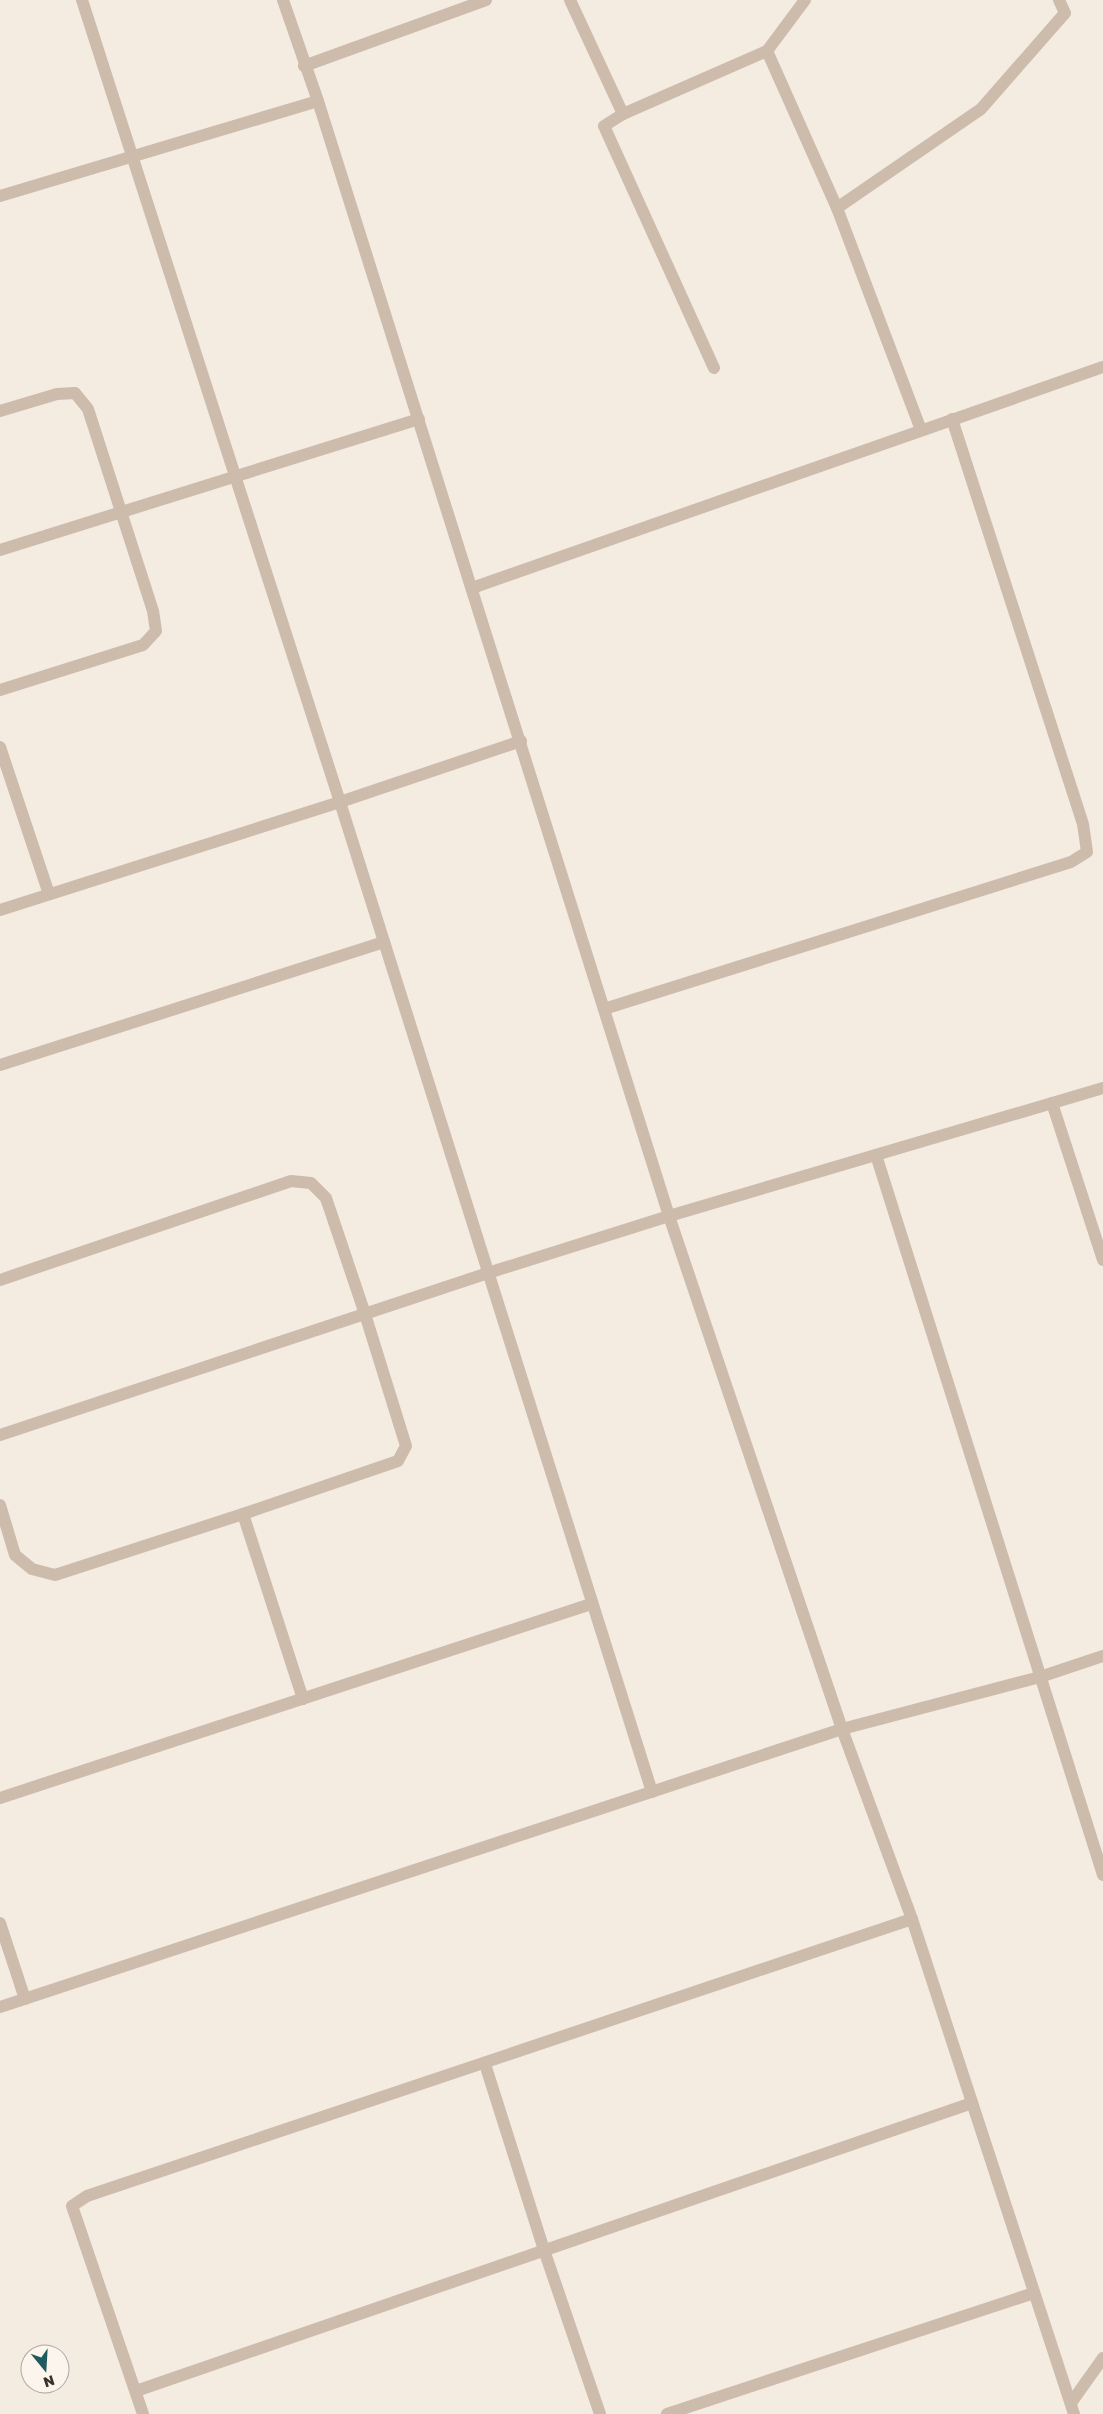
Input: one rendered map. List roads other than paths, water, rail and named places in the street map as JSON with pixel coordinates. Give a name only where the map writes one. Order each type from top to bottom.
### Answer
[{"type":"street","points":[[82,0],[340,802],[652,1792]]},
{"type":"street","points":[[283,0],[304,66],[318,101],[419,419],[669,1216],[842,1729],[912,1919],[1072,2408]]},
{"type":"street","points":[[304,66],[486,0]]},
{"type":"street","points":[[570,0],[623,114]]},
{"type":"street","points":[[714,368],[604,126],[623,114],[767,51],[805,0]]},
{"type":"street","points":[[838,208],[981,109],[1066,13],[1059,0]]},
{"type":"street","points":[[767,51],[838,208],[921,430]]},
{"type":"street","points":[[0,196],[318,101]]},
{"type":"street","points":[[472,588],[1103,367]]},
{"type":"street","points":[[0,412],[57,394],[75,393],[88,409],[153,611],[156,631],[142,645],[0,690]]},
{"type":"street","points":[[0,550],[419,419]]},
{"type":"street","points":[[604,1009],[1070,862],[1088,852],[1083,824],[952,419]]},
{"type":"street","points":[[0,910],[340,802],[521,741]]},
{"type":"street","points":[[0,747],[49,894]]},
{"type":"street","points":[[0,1064],[384,942]]},
{"type":"street","points":[[0,1435],[488,1273],[669,1216],[1103,1088]]},
{"type":"street","points":[[1052,1103],[1103,1260]]},
{"type":"street","points":[[876,1154],[1103,1875]]},
{"type":"street","points":[[0,1280],[292,1181],[311,1183],[326,1198],[365,1314],[406,1446],[398,1461],[55,1575],[32,1569],[15,1555],[0,1505]]},
{"type":"street","points":[[243,1514],[303,1699]]},
{"type":"street","points":[[0,1798],[592,1604]]},
{"type":"street","points":[[0,2007],[842,1729],[1040,1677],[1103,1656]]},
{"type":"street","points":[[143,2414],[72,2206],[96,2193],[485,2064],[912,1919]]},
{"type":"street","points":[[0,1923],[25,1999]]},
{"type":"street","points":[[485,2064],[544,2250],[600,2414]]},
{"type":"street","points":[[136,2391],[972,2103]]},
{"type":"street","points":[[667,2414],[1034,2293]]},
{"type":"street","points":[[1072,2408],[1103,2358]]}]
